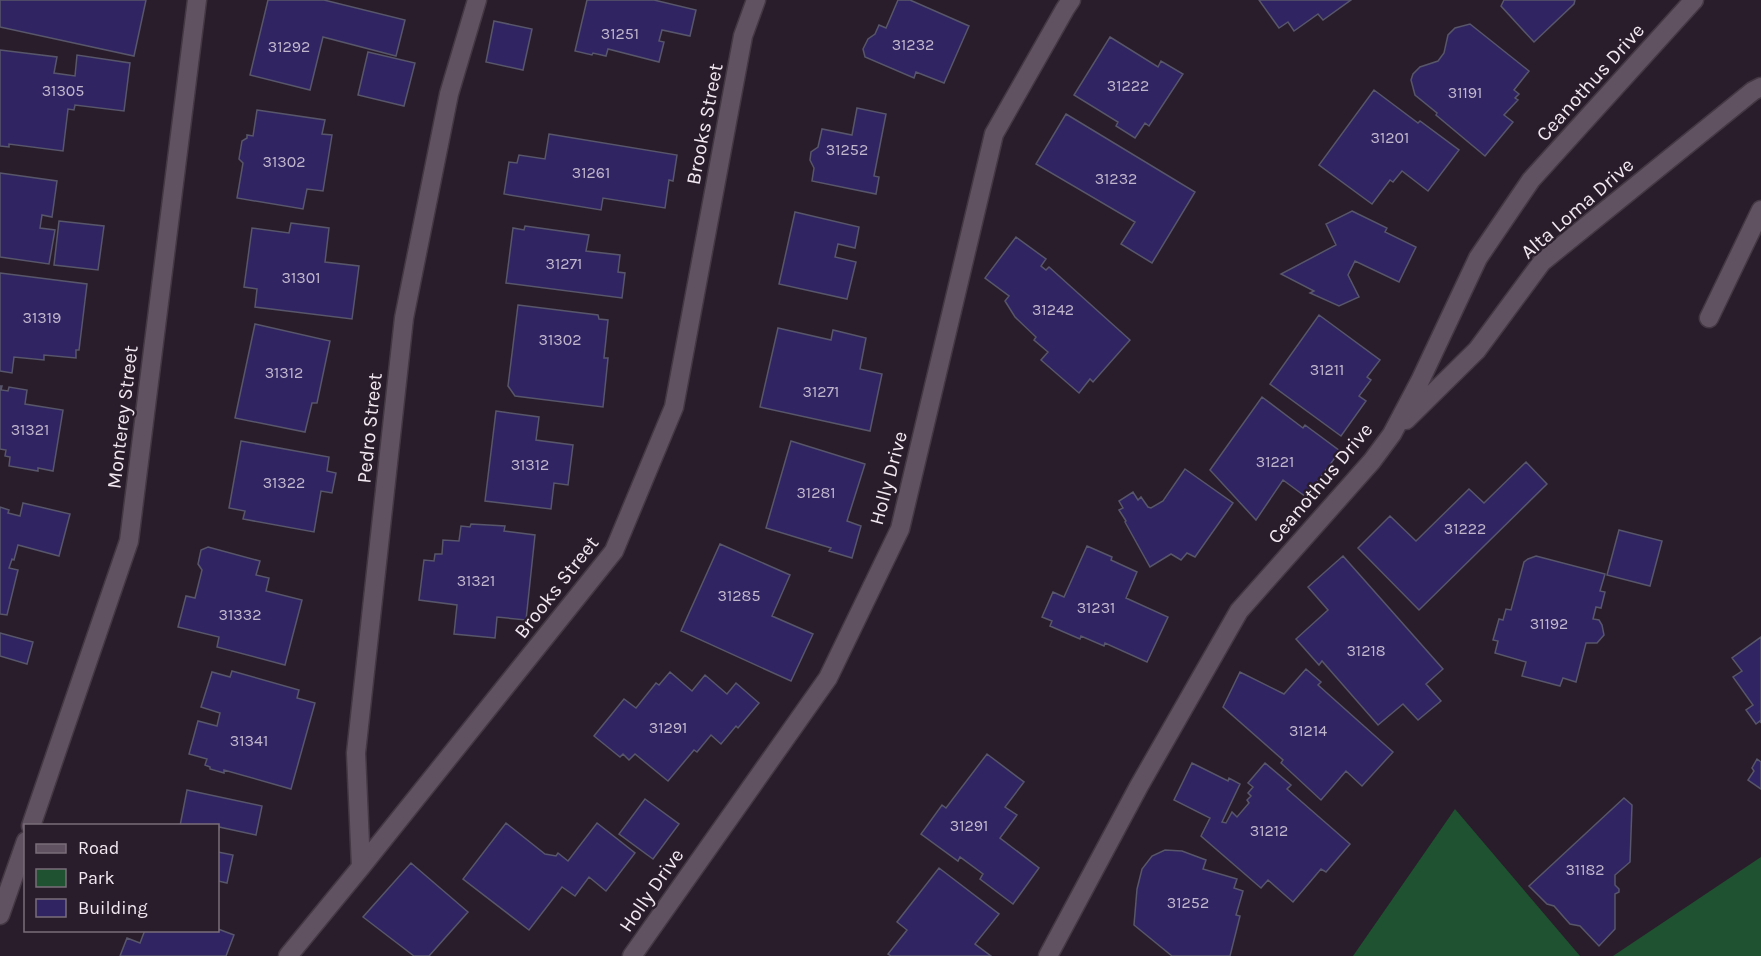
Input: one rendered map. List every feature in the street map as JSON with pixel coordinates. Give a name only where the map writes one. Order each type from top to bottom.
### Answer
[{"type":"street","name":"Monterey Street","points":[[31,824],[129,541],[196,0]]},
{"type":"street","name":"Pedro Street","points":[[362,867],[356,753],[404,318],[449,94],[477,0]]},
{"type":"street","name":"Brooks Street","points":[[288,956],[614,552],[674,407],[743,36],[756,0]]},
{"type":"street","name":"Holly Drive","points":[[632,956],[828,678],[900,529],[994,134],[1071,0]]},
{"type":"street","name":"Ceanothus Drive","points":[[1048,956],[1139,786],[1239,610],[1372,461],[1392,434],[1420,381],[1478,258],[1531,180],[1694,0]]},
{"type":"street","name":"Alta Loma Drive","points":[[1392,434],[1477,350],[1542,262],[1753,91],[1761,87]]},
{"type":"street","points":[[1709,318],[1761,210]]},
{"type":"street","points":[[0,915],[24,847]]},
{"type":"green space","points":[[1455,809],[1580,956],[1353,956]]},
{"type":"green space","points":[[1761,857],[1761,956],[1613,956]]},
{"type":"building","points":[[0,0],[146,0],[134,56],[0,27]]},
{"type":"building","points":[[268,0],[324,0],[405,20],[396,56],[323,37],[310,90],[250,75]]},
{"type":"building","points":[[587,0],[654,0],[696,10],[690,36],[662,30],[659,41],[664,42],[659,62],[608,49],[606,56],[575,51]]},
{"type":"building","points":[[898,0],[910,0],[969,26],[944,83],[916,72],[914,78],[865,57],[863,49],[868,39],[875,34],[879,25],[886,28]]},
{"type":"building","points":[[1259,0],[1351,0],[1323,20],[1318,14],[1294,31],[1288,22],[1279,28]]},
{"type":"building","points":[[1504,0],[1575,0],[1574,4],[1534,42],[1501,6]]},
{"type":"building","points":[[494,21],[532,29],[523,70],[486,62]]},
{"type":"building","points":[[1470,24],[1529,71],[1514,90],[1519,94],[1515,98],[1518,100],[1504,115],[1513,122],[1485,156],[1415,95],[1411,80],[1420,67],[1438,61],[1444,53],[1448,35],[1455,28]]},
{"type":"building","points":[[1110,37],[1158,67],[1161,61],[1183,74],[1149,126],[1145,123],[1135,138],[1116,126],[1118,122],[1074,95]]},
{"type":"building","points":[[0,50],[57,57],[54,73],[75,76],[77,55],[130,63],[124,111],[75,105],[74,110],[68,109],[63,151],[9,144],[9,147],[0,146]]},
{"type":"building","points":[[368,52],[415,63],[404,106],[358,95]]},
{"type":"building","points":[[1374,90],[1459,150],[1428,191],[1402,171],[1393,182],[1390,180],[1372,204],[1319,165]]},
{"type":"building","points":[[857,108],[886,114],[874,176],[879,177],[876,194],[812,181],[814,168],[810,160],[811,152],[818,147],[822,129],[852,135]]},
{"type":"building","points":[[257,110],[325,120],[322,134],[332,135],[323,191],[307,189],[303,209],[237,198],[243,163],[239,159],[242,141],[247,138],[247,135],[253,136]]},
{"type":"building","points":[[1066,114],[1195,192],[1152,263],[1121,244],[1135,222],[1036,164]]},
{"type":"building","points":[[549,134],[677,155],[673,181],[669,180],[665,208],[603,198],[601,210],[504,194],[509,162],[517,163],[519,155],[545,159]]},
{"type":"building","points":[[0,173],[57,181],[52,217],[42,215],[40,228],[55,230],[49,264],[0,257]]},
{"type":"building","points":[[1352,211],[1387,228],[1385,232],[1416,247],[1399,282],[1355,261],[1348,275],[1359,297],[1339,306],[1310,293],[1314,291],[1281,274],[1336,245],[1326,224]]},
{"type":"building","points":[[795,212],[859,227],[855,248],[838,244],[835,257],[856,262],[847,299],[779,284]]},
{"type":"building","points":[[59,221],[104,226],[98,270],[54,265]]},
{"type":"building","points":[[291,223],[329,228],[325,262],[359,266],[352,319],[255,307],[257,289],[244,287],[252,228],[289,233]]},
{"type":"building","points":[[525,226],[589,235],[586,251],[620,255],[618,272],[625,273],[622,298],[506,283],[513,228],[524,230]]},
{"type":"building","points":[[1016,237],[1046,259],[1041,266],[1046,270],[1049,267],[1130,340],[1093,382],[1090,379],[1079,393],[1041,360],[1048,352],[1034,340],[1036,337],[1015,317],[1005,301],[1009,296],[985,278]]},
{"type":"building","points":[[0,273],[87,284],[76,358],[44,355],[44,360],[14,357],[12,373],[0,371]]},
{"type":"building","points":[[518,305],[598,315],[599,319],[608,320],[604,358],[608,358],[603,407],[515,396],[508,386]]},
{"type":"building","points":[[1319,315],[1380,360],[1367,377],[1371,380],[1359,396],[1366,401],[1341,436],[1270,384]]},
{"type":"building","points":[[255,324],[330,341],[317,403],[312,403],[305,432],[235,418]]},
{"type":"building","points":[[778,328],[831,340],[833,330],[866,338],[860,369],[882,374],[870,431],[760,407]]},
{"type":"building","points":[[0,386],[2,386],[1,390],[8,391],[9,387],[27,390],[25,404],[63,410],[53,471],[9,466],[10,457],[5,456],[6,450],[0,449]]},
{"type":"building","points":[[1262,397],[1303,428],[1305,425],[1340,451],[1306,497],[1283,480],[1256,520],[1210,470]]},
{"type":"building","points":[[496,411],[539,417],[536,440],[573,445],[568,485],[554,483],[551,509],[485,501]]},
{"type":"building","points":[[241,441],[329,457],[327,471],[336,473],[332,493],[321,491],[314,532],[243,519],[245,511],[229,508]]},
{"type":"building","points":[[791,441],[865,464],[847,521],[861,526],[852,558],[829,551],[831,548],[766,528]]},
{"type":"building","points":[[1526,462],[1547,484],[1419,610],[1358,548],[1390,516],[1416,541],[1469,489],[1484,503]]},
{"type":"building","points":[[1185,469],[1233,503],[1195,557],[1187,553],[1181,560],[1171,554],[1150,567],[1119,510],[1123,508],[1119,501],[1133,492],[1138,500],[1141,497],[1151,508],[1163,501]]},
{"type":"building","points":[[23,503],[70,514],[59,556],[18,545],[9,568],[18,570],[7,615],[0,614],[0,507],[9,510],[8,513],[20,516]]},
{"type":"building","points":[[471,524],[505,526],[504,531],[535,535],[526,620],[497,617],[495,638],[454,634],[457,605],[419,600],[424,560],[434,561],[435,554],[442,554],[443,540],[459,541],[461,526],[470,527]]},
{"type":"building","points":[[1619,530],[1662,541],[1650,586],[1607,575]]},
{"type":"building","points":[[720,544],[790,575],[772,616],[813,634],[791,681],[681,631]]},
{"type":"building","points":[[1087,546],[1137,572],[1126,598],[1168,617],[1147,662],[1105,643],[1104,646],[1081,636],[1080,639],[1050,626],[1052,621],[1042,617],[1053,592],[1064,597]]},
{"type":"building","points":[[208,547],[260,561],[256,575],[269,578],[266,591],[302,600],[285,665],[217,647],[219,637],[178,627],[186,596],[195,598],[202,570],[198,564],[201,550]]},
{"type":"building","points":[[1343,556],[1443,669],[1426,684],[1441,701],[1418,720],[1403,704],[1378,725],[1322,661],[1319,665],[1296,639],[1328,610],[1308,587]]},
{"type":"building","points":[[1536,556],[1605,574],[1600,591],[1605,592],[1601,608],[1596,607],[1593,619],[1599,620],[1604,635],[1597,643],[1586,643],[1576,682],[1563,678],[1560,686],[1522,676],[1526,662],[1495,653],[1498,641],[1493,640],[1499,619],[1503,620],[1506,609],[1511,610],[1524,562]]},
{"type":"building","points":[[0,633],[33,642],[27,664],[0,656]]},
{"type":"building","points":[[1761,637],[1761,723],[1760,721],[1756,724],[1746,710],[1753,705],[1733,677],[1742,671],[1732,658]]},
{"type":"building","points":[[1306,669],[1321,682],[1318,685],[1393,752],[1362,786],[1346,771],[1321,800],[1281,763],[1283,760],[1223,707],[1240,672],[1284,694]]},
{"type":"building","points":[[232,671],[299,690],[297,698],[315,703],[291,789],[224,770],[224,773],[210,769],[205,765],[207,759],[189,754],[198,721],[217,726],[220,713],[201,707],[212,672],[230,677]]},
{"type":"building","points":[[670,672],[692,691],[705,675],[727,694],[736,683],[759,703],[721,744],[711,735],[697,752],[694,750],[668,781],[635,754],[629,760],[623,754],[620,757],[594,736],[624,699],[636,708],[656,683],[659,685]]},
{"type":"building","points":[[987,754],[1024,782],[1005,807],[1017,815],[1000,838],[1039,868],[1013,904],[980,879],[983,874],[960,857],[958,861],[921,834],[942,805],[946,808]]},
{"type":"building","points":[[1757,759],[1761,762],[1761,789],[1748,780],[1754,771],[1752,768]]},
{"type":"building","points":[[1192,763],[1228,781],[1229,778],[1240,784],[1222,822],[1226,823],[1232,812],[1237,817],[1249,803],[1247,800],[1251,796],[1248,793],[1253,787],[1248,783],[1265,763],[1291,785],[1287,789],[1350,844],[1326,872],[1321,869],[1293,902],[1268,880],[1261,888],[1201,836],[1210,818],[1174,800]]},
{"type":"building","points":[[187,790],[262,806],[256,835],[219,827],[219,824],[180,824]]},
{"type":"building","points":[[1624,798],[1632,805],[1630,862],[1615,875],[1615,885],[1619,892],[1615,894],[1615,929],[1599,946],[1580,926],[1570,924],[1554,906],[1547,904],[1529,886]]},
{"type":"building","points":[[645,799],[679,824],[653,859],[619,834]]},
{"type":"building","points":[[506,823],[545,854],[556,856],[558,853],[568,861],[597,823],[635,853],[606,891],[589,877],[575,896],[562,887],[529,930],[463,879]]},
{"type":"building","points":[[1165,850],[1182,851],[1206,860],[1203,869],[1237,879],[1234,888],[1243,891],[1236,915],[1240,916],[1230,956],[1172,956],[1134,925],[1137,889],[1142,869],[1152,856]]},
{"type":"building","points":[[219,852],[233,855],[227,883],[219,881]]},
{"type":"building","points":[[411,863],[468,912],[429,956],[414,956],[363,917]]},
{"type":"building","points":[[939,868],[999,914],[975,944],[991,956],[891,956],[888,954],[907,930],[897,922]]},
{"type":"building","points":[[219,929],[234,935],[226,956],[120,956],[127,938],[140,943],[144,932],[219,932]]}]
